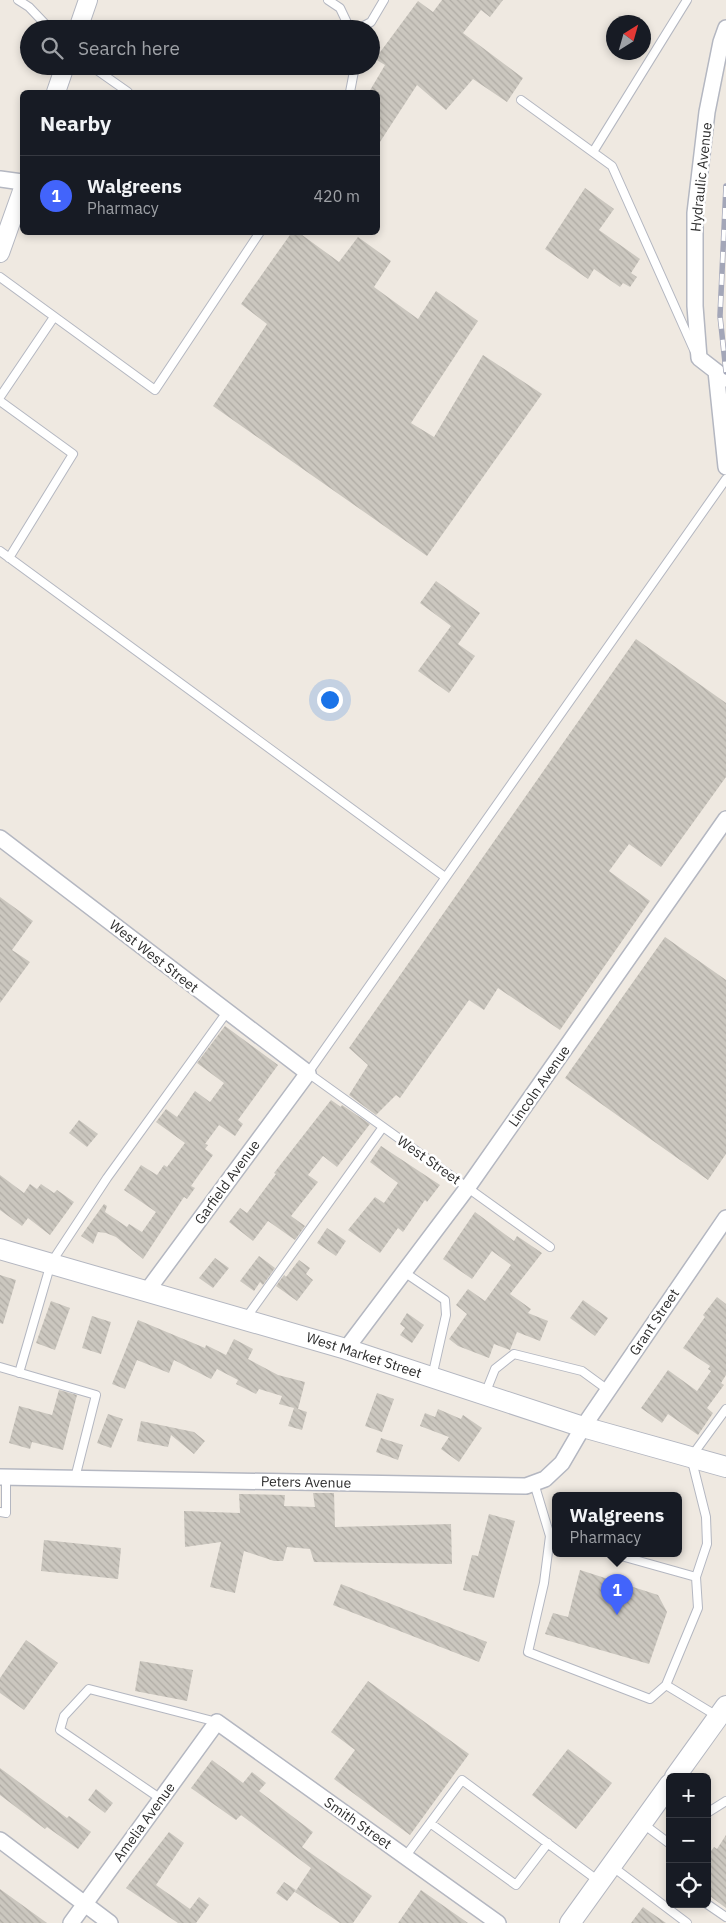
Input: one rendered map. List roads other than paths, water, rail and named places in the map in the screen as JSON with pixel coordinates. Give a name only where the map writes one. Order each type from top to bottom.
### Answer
[{"type":"main road","name":"West Market Street","points":[[0,1249],[346,1349],[583,1427],[726,1467]]},
{"type":"main road","points":[[680,1773],[722,1712]]},
{"type":"main road","points":[[570,1923],[666,1792]]},
{"type":"street","points":[[81,20],[88,0]]},
{"type":"street","name":"Hydraulic Avenue","points":[[698,358],[695,306],[695,213],[707,112],[721,42],[726,28]]},
{"type":"street","points":[[57,90],[62,75]]},
{"type":"street","points":[[0,179],[20,182]]},
{"type":"street","points":[[0,253],[20,197]]},
{"type":"street","points":[[698,358],[721,375],[726,467]]},
{"type":"street","name":"Lincoln Avenue","points":[[346,1349],[468,1187],[726,819]]},
{"type":"street","name":"West West Street","points":[[0,838],[308,1073]]},
{"type":"street","name":"Garfield Avenue","points":[[147,1290],[308,1073]]},
{"type":"street","name":"Grant Street","points":[[583,1427],[726,1218]]},
{"type":"street","name":"Peters Avenue","points":[[3,1477],[526,1486],[545,1479],[562,1463],[583,1427]]},
{"type":"street","name":"Amelia Avenue","points":[[71,1923],[217,1722]]},
{"type":"street","name":"Smith Street","points":[[217,1722],[498,1923]]},
{"type":"street","points":[[0,1840],[110,1923]]},
{"type":"lane","points":[[18,0],[29,7],[41,20]]},
{"type":"lane","points":[[328,0],[340,8],[346,20]]},
{"type":"lane","points":[[372,20],[384,0]]},
{"type":"lane","points":[[593,152],[687,0]]},
{"type":"lane","points":[[104,75],[125,90]]},
{"type":"lane","points":[[350,90],[353,75]]},
{"type":"lane","points":[[521,100],[612,166],[684,332],[698,358]]},
{"type":"lane","points":[[0,278],[155,390],[258,235]]},
{"type":"lane","points":[[0,397],[54,317]]},
{"type":"lane","points":[[0,401],[73,454],[10,558]]},
{"type":"lane","points":[[308,1073],[726,479]]},
{"type":"lane","points":[[0,552],[445,877]]},
{"type":"lane","points":[[20,1373],[51,1263],[107,1178],[227,1012]]},
{"type":"lane","name":"West Street","points":[[308,1073],[550,1247]]},
{"type":"lane","points":[[246,1319],[383,1126]]},
{"type":"lane","points":[[404,1272],[444,1300],[446,1315],[432,1377]]},
{"type":"lane","points":[[485,1394],[494,1369],[514,1354],[582,1371],[608,1390]]},
{"type":"lane","points":[[0,1367],[96,1394],[75,1478]]},
{"type":"lane","points":[[552,1542],[528,1652],[650,1699],[666,1685],[698,1608],[696,1577],[707,1544],[708,1530],[691,1457],[726,1409]]},
{"type":"lane","points":[[0,1512],[6,1513],[3,1477]]},
{"type":"lane","points":[[534,1483],[552,1534]]},
{"type":"lane","points":[[625,1557],[696,1577]]},
{"type":"lane","points":[[666,1685],[722,1712]]},
{"type":"lane","points":[[161,1799],[60,1730],[64,1716],[89,1689],[217,1722]]},
{"type":"lane","points":[[405,1857],[462,1780],[548,1843],[605,1874],[687,1923]]},
{"type":"lane","points":[[711,1810],[726,1801]]},
{"type":"lane","points":[[430,1823],[516,1886],[548,1843]]},
{"type":"lane","points":[[642,1823],[666,1841]]},
{"type":"lane","points":[[711,1907],[726,1917]]},
{"type":"railway","points":[[726,186],[720,316],[726,372]]},
{"type":"place","name":"Walgreens","points":[[617,1615]]}]
